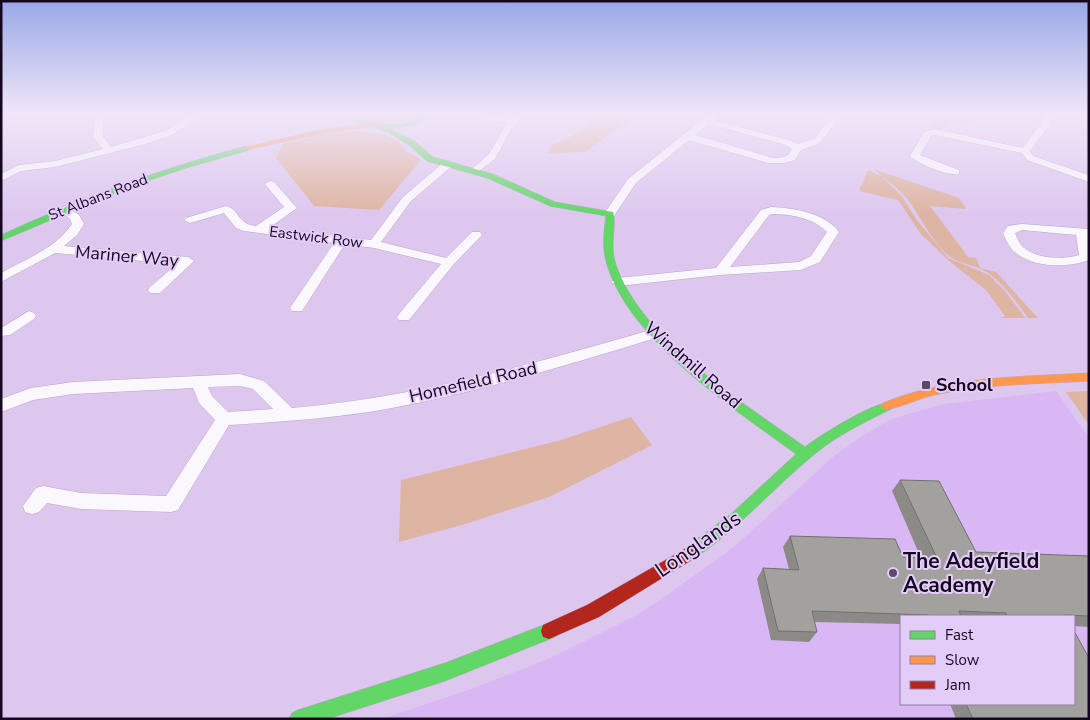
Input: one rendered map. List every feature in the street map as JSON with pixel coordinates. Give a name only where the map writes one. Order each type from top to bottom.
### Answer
[{"type":"street","points":[[3,166],[19,168],[55,164],[119,148]]},
{"type":"street","name":"St Albans Road","points":[[1,226],[90,189],[151,168],[225,148]]},
{"type":"street","name":"St Albans Road","points":[[1,238],[65,209],[157,174],[250,148]]},
{"type":"street","points":[[416,148],[430,158],[475,171],[553,204],[610,214],[632,181],[673,148]]},
{"type":"street","points":[[475,171],[492,156],[496,148]]},
{"type":"street","points":[[728,148],[772,160],[783,161],[791,158],[796,153],[797,148]]},
{"type":"street","points":[[920,148],[915,156],[928,163],[955,172]]},
{"type":"street","points":[[1005,148],[1025,152],[1030,158],[1089,179]]},
{"type":"street","points":[[1025,152],[1028,148]]},
{"type":"street","name":"Eastwick Row","points":[[374,244],[408,199],[448,164]]},
{"type":"street","points":[[1,178],[19,168]]},
{"type":"street","name":"Eastwick Row","points":[[257,231],[291,208],[270,184]]},
{"type":"street","points":[[1,278],[51,249],[74,233],[78,224],[75,217],[65,209]]},
{"type":"street","name":"Eastwick Row","points":[[190,220],[226,209],[240,226],[257,231],[374,244],[449,262]]},
{"type":"street","points":[[618,282],[720,271],[801,266],[816,259],[832,232],[831,229],[820,222],[783,210],[769,210],[765,212],[720,271]]},
{"type":"street","name":"Windmill Road","points":[[610,214],[608,249],[613,270],[640,319],[654,334],[723,393],[805,454]]},
{"type":"street","points":[[1022,227],[1085,232],[1084,257],[1076,261],[1043,259],[1022,252],[1014,244],[1009,233],[1012,228],[1022,227]]},
{"type":"street","points":[[404,317],[449,262],[476,235]]},
{"type":"street","points":[[297,308],[341,241]]},
{"type":"street","name":"Mariner Way","points":[[51,249],[188,261],[155,290]]},
{"type":"street","points":[[3,332],[29,316]]},
{"type":"street","name":"Homefield Road","points":[[224,419],[289,415],[371,405],[449,390],[573,358],[654,334]]},
{"type":"street","name":"Longlands","points":[[298,719],[445,672],[531,639],[593,611],[708,542],[757,501],[805,454],[858,420],[895,402],[933,391],[983,383],[1089,377]]},
{"type":"street","points":[[1,406],[31,394],[73,388],[240,380],[258,385],[289,415]]},
{"type":"street","points":[[32,506],[43,494],[81,501],[171,504],[224,419],[205,398],[198,381]]},
{"type":"shaded area","points":[[281,148],[403,148],[421,160],[379,210],[314,206],[276,158]]},
{"type":"shaded area","points":[[550,148],[591,148],[585,152],[548,153]]},
{"type":"shaded area","points":[[874,169],[959,198],[966,209],[930,206],[968,257],[976,258],[980,268],[996,272],[1038,318],[1028,318],[1007,290],[988,273],[949,256],[930,234],[915,209],[903,194]]},
{"type":"shaded area","points":[[868,170],[881,176],[901,195],[916,219],[948,258],[989,275],[1005,291],[1025,318],[1001,318],[1005,316],[986,290],[949,261],[921,234],[898,200],[859,191]]},
{"type":"shaded area","name":"The Adeyfield Academy","points":[[1056,391],[1089,438],[1089,719],[382,719],[468,690],[536,664],[633,617],[734,547],[833,457],[860,437],[894,418],[944,404]]},
{"type":"shaded area","points":[[1089,391],[1089,425],[1066,392]]},
{"type":"shaded area","points":[[631,417],[652,445],[549,497],[465,524],[399,542],[401,480],[561,440]]},
{"type":"building","points":[[900,480],[939,481],[976,552],[1089,556],[1089,616],[1007,615],[1006,613],[959,611],[961,615],[812,611],[817,632],[778,631],[763,568],[799,570],[790,536],[895,539],[903,557],[937,558]]},
{"type":"building","points":[[1075,633],[1089,658],[1089,719],[973,719],[966,705],[1075,705]]},
{"type":"traffic: fast","points":[[1,238],[121,188],[246,148]]},
{"type":"traffic: fast","points":[[417,148],[430,159],[490,176],[553,204],[610,214],[608,232],[609,258],[622,291],[641,318],[693,370],[805,454]]},
{"type":"traffic: fast","points":[[690,553],[736,519],[813,448],[844,428],[887,406]]},
{"type":"traffic: fast","points":[[298,719],[445,672],[549,631]]},
{"type":"traffic: slow","points":[[887,406],[909,397],[959,386],[1089,377]]},
{"type":"traffic: jam","points":[[549,631],[593,611],[690,553]]},
{"type":"place","name":"School","points":[[926,385]]},
{"type":"place","name":"The Adeyfield Academy","points":[[893,573]]}]
